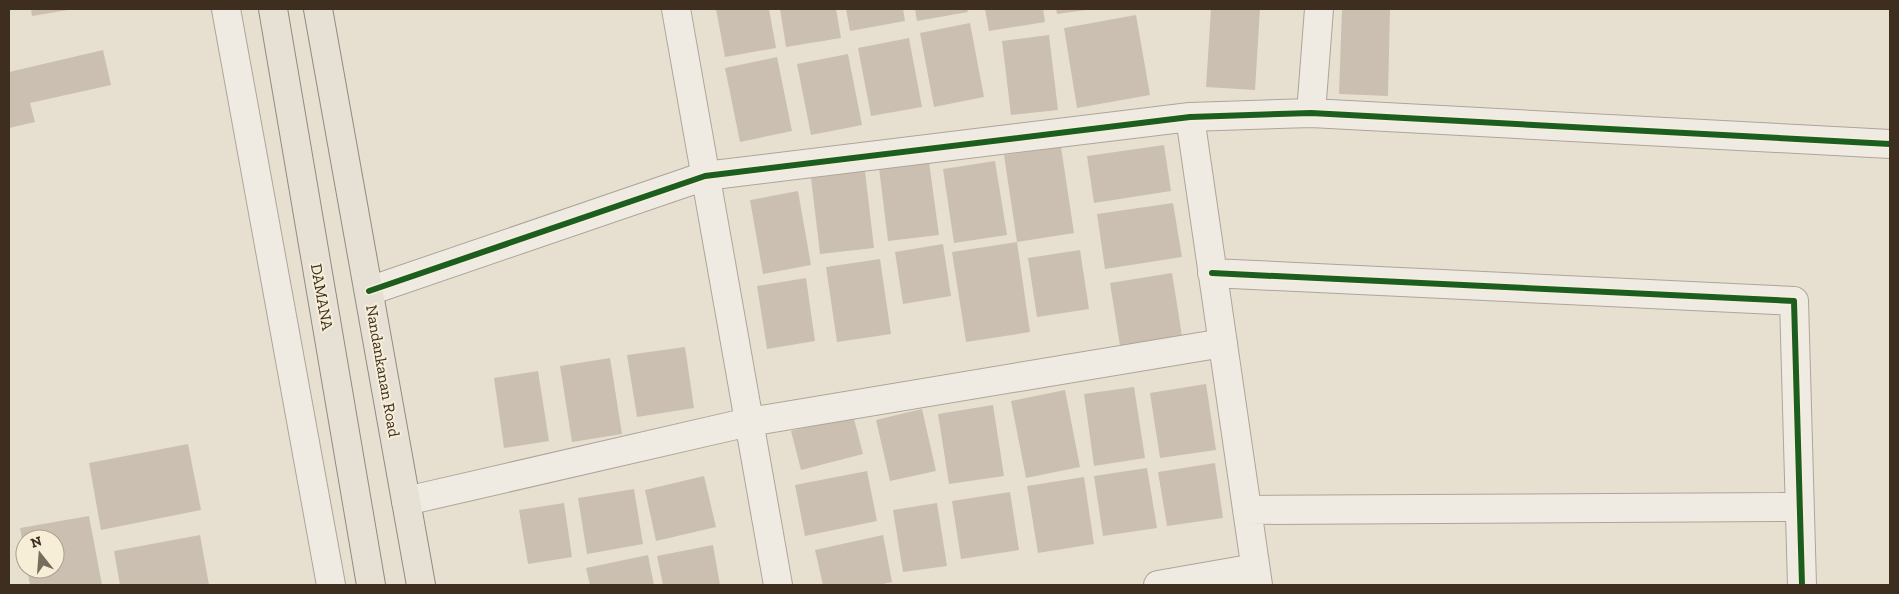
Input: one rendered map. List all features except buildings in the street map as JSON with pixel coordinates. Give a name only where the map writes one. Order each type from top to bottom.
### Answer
[{"type":"main road","name":"DAMANA","points":[[273,9],[371,585]]},
{"type":"main road","name":"Nandankanan Road","points":[[318,9],[421,585]]},
{"type":"street","points":[[226,9],[331,585]]},
{"type":"street","points":[[676,9],[778,585]]},
{"type":"street","points":[[1312,113],[1319,9]]},
{"type":"street","points":[[369,291],[705,176],[1190,117],[1312,113],[1890,144]]},
{"type":"street","points":[[1158,585],[1257,577],[1190,117]]},
{"type":"street","points":[[1212,273],[1794,301],[1802,585]]},
{"type":"street","points":[[406,501],[749,422],[1222,343]]},
{"type":"street","points":[[1247,510],[1799,507]]},
{"type":"cycle path","points":[[369,291],[705,176],[1190,117],[1311,113],[1890,144]]},
{"type":"cycle path","points":[[1212,273],[1794,301],[1802,585]]}]
